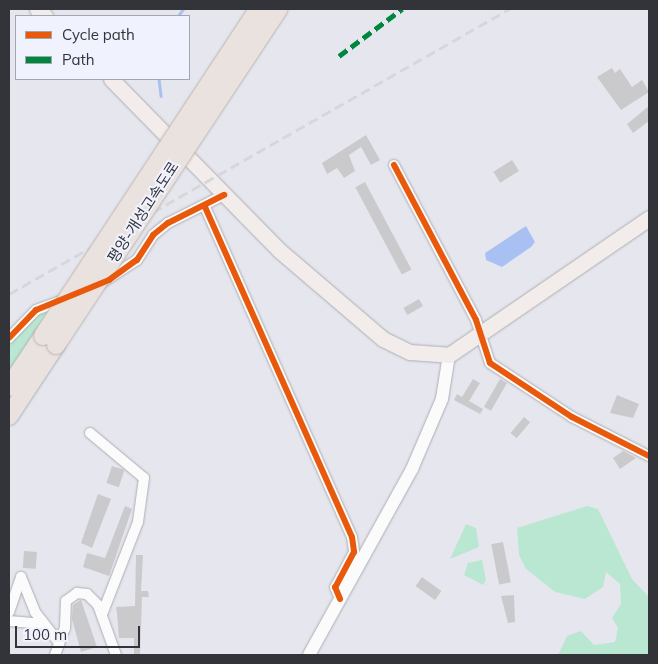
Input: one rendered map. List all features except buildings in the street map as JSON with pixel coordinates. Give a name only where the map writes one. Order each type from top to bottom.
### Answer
[{"type":"highway","name":"평양-개성고속도로","points":[[9,416],[49,340],[259,9]]},
{"type":"highway","name":"평양-개성고속도로","points":[[9,387],[49,340],[278,9]]},
{"type":"main road","points":[[112,80],[224,195],[383,339],[410,352],[448,355],[483,336],[647,223]]},
{"type":"street","points":[[394,165],[483,336],[490,363],[572,417],[649,456]]},
{"type":"street","points":[[9,338],[36,310],[118,274],[168,223],[224,195]]},
{"type":"street","points":[[205,206],[352,537],[354,552],[335,587],[340,599]]},
{"type":"street","points":[[310,655],[415,462],[442,399],[448,355]]},
{"type":"street","points":[[90,433],[144,478],[138,522],[103,612]]},
{"type":"street","points":[[9,612],[20,577],[44,624],[58,641]]},
{"type":"street","points":[[55,655],[69,596],[87,594],[103,612],[116,655]]},
{"type":"street","points":[[9,621],[44,624]]},
{"type":"green space","points":[[47,312],[9,372],[9,341],[37,313]]},
{"type":"green space","points":[[587,506],[598,509],[632,579],[649,597],[649,655],[558,655],[567,636],[581,631],[594,645],[615,642],[618,628],[612,618],[621,604],[620,584],[606,572],[603,587],[585,599],[555,592],[526,569],[519,555],[517,528]]},
{"type":"green space","points":[[466,524],[476,528],[479,547],[450,559]]},
{"type":"green space","points":[[482,560],[486,580],[483,585],[464,575],[468,563]]},
{"type":"water","points":[[526,226],[535,242],[531,247],[502,267],[486,260],[485,253]]},
{"type":"waterway","points":[[179,15],[183,9]]},
{"type":"waterway","points":[[159,80],[161,96]]},
{"type":"railway","points":[[9,294],[509,9]]},
{"type":"marked path","points":[[339,56],[402,9]]},
{"type":"cycle path","points":[[394,165],[476,320],[490,363],[572,417],[649,456]]},
{"type":"cycle path","points":[[9,338],[36,310],[109,280],[137,260],[153,235],[168,223],[224,195]]},
{"type":"cycle path","points":[[205,207],[352,537],[354,552],[335,587],[340,599]]}]
